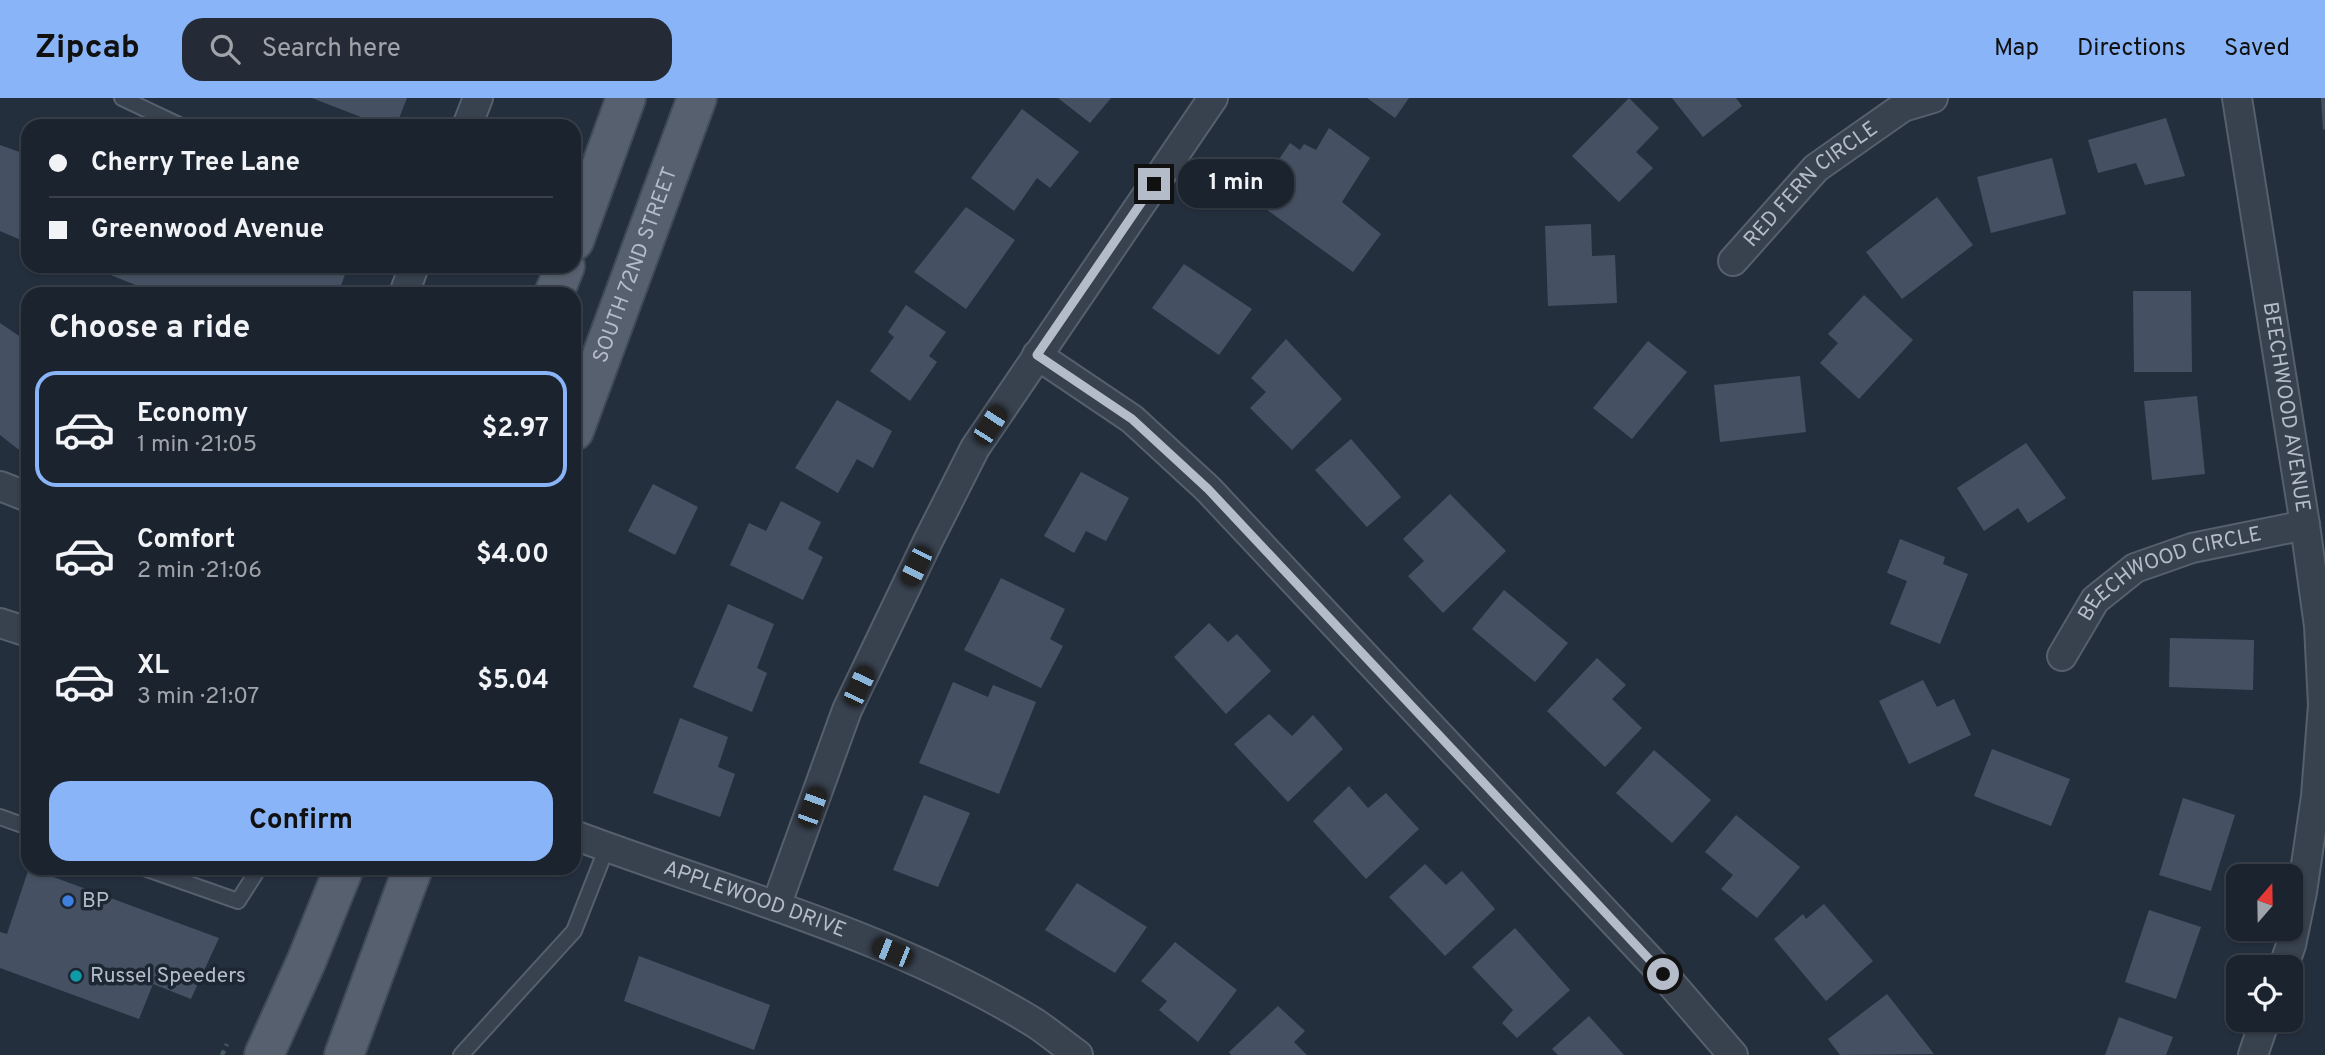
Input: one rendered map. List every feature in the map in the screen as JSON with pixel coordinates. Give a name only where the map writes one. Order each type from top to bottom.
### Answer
[{"type":"main road","points":[[581,222],[626,98]]},
{"type":"main road","name":"SOUTH 72ND STREET","points":[[581,412],[697,98]]},
{"type":"main road","points":[[264,1055],[341,875]]},
{"type":"main road","points":[[344,1055],[410,875]]},
{"type":"street","points":[[470,119],[478,98]]},
{"type":"street","points":[[776,906],[847,710],[975,448],[1213,98]]},
{"type":"street","name":"RED FERN CIRCLE","points":[[1734,261],[1816,168],[1903,107],[1933,98]]},
{"type":"street","name":"BEECHWOOD AVENUE","points":[[2237,98],[2319,626],[2323,705],[2316,796],[2304,878],[2288,955]]},
{"type":"street","points":[[1037,355],[1132,419],[1208,489],[1663,974],[1733,1055]]},
{"type":"street","points":[[0,486],[21,494]]},
{"type":"street","name":"BEECHWOOD CIRCLE","points":[[2062,656],[2095,600],[2135,568],[2192,548],[2305,526]]},
{"type":"street","points":[[0,623],[21,630]]},
{"type":"street","name":"APPLEWOOD DRIVE","points":[[581,838],[776,906],[939,970],[1036,1024],[1078,1055]]},
{"type":"street","points":[[2253,1055],[2261,1032]]},
{"type":"lane","points":[[122,98],[166,119]]},
{"type":"lane","points":[[0,817],[21,824]]},
{"type":"lane","points":[[461,1055],[574,931],[607,847]]},
{"type":"lane","points":[[164,875],[238,901],[255,875]]},
{"type":"building","points":[[312,98],[407,98],[399,119],[366,119]]},
{"type":"building","points":[[1058,98],[1111,98],[1090,123]]},
{"type":"building","points":[[1367,98],[1409,98],[1395,118]]},
{"type":"building","points":[[1629,98],[1659,128],[1636,152],[1653,168],[1619,202],[1572,156]]},
{"type":"building","points":[[1672,98],[1736,98],[1742,106],[1703,137]]},
{"type":"building","points":[[2321,98],[2325,98],[2323,130]]},
{"type":"building","points":[[1022,109],[1079,152],[1050,188],[1037,178],[1014,211],[971,178]]},
{"type":"building","points":[[2166,118],[2185,176],[2145,185],[2136,163],[2098,173],[2088,140]]},
{"type":"building","points":[[1329,128],[1370,158],[1342,202],[1381,234],[1353,272],[1252,199],[1290,143],[1300,150],[1304,144],[1316,150]]},
{"type":"building","points":[[0,145],[21,152],[21,240],[0,231]]},
{"type":"building","points":[[2052,158],[2066,214],[1991,233],[1977,177]]},
{"type":"building","points":[[1937,197],[1973,245],[1902,299],[1866,252]]},
{"type":"building","points":[[966,207],[1015,240],[966,309],[914,272]]},
{"type":"building","points":[[1591,224],[1592,256],[1615,255],[1617,303],[1548,306],[1545,226]]},
{"type":"building","points":[[1184,264],[1252,309],[1219,355],[1152,308]]},
{"type":"building","points":[[106,273],[346,273],[341,287],[140,287]]},
{"type":"building","points":[[2133,291],[2191,291],[2192,372],[2134,372]]},
{"type":"building","points":[[1864,295],[1913,340],[1859,399],[1820,363],[1838,343],[1828,334]]},
{"type":"building","points":[[906,305],[946,332],[929,356],[937,362],[910,401],[870,371],[894,337],[888,332]]},
{"type":"building","points":[[0,323],[21,337],[21,452],[0,435]]},
{"type":"building","points":[[1286,339],[1342,399],[1292,450],[1250,408],[1266,392],[1251,378]]},
{"type":"building","points":[[1648,341],[1687,372],[1632,439],[1593,408]]},
{"type":"building","points":[[1800,376],[1806,432],[1720,442],[1714,385]]},
{"type":"building","points":[[2197,396],[2205,474],[2152,480],[2144,401]]},
{"type":"building","points":[[837,400],[892,431],[873,468],[857,459],[838,493],[795,468]]},
{"type":"building","points":[[1351,439],[1401,497],[1367,527],[1315,470]]},
{"type":"building","points":[[2026,443],[2066,498],[2028,523],[2018,508],[1984,531],[1957,488]]},
{"type":"building","points":[[1081,472],[1129,498],[1106,541],[1086,531],[1074,553],[1044,536]]},
{"type":"building","points":[[653,484],[698,507],[675,555],[628,531]]},
{"type":"building","points":[[1450,494],[1506,551],[1443,613],[1408,576],[1424,561],[1403,539]]},
{"type":"building","points":[[781,501],[821,522],[808,549],[823,557],[803,600],[730,565],[749,523],[766,531]]},
{"type":"building","points":[[1900,539],[1945,557],[1943,564],[1968,574],[1940,644],[1890,624],[1907,581],[1887,573]]},
{"type":"building","points":[[1001,578],[1065,609],[1050,639],[1063,646],[1041,688],[964,650]]},
{"type":"building","points":[[1504,590],[1568,643],[1535,682],[1472,629]]},
{"type":"building","points":[[728,604],[774,624],[757,668],[767,673],[752,712],[693,687]]},
{"type":"building","points":[[1209,623],[1228,642],[1237,634],[1271,671],[1226,714],[1174,657]]},
{"type":"building","points":[[2170,638],[2254,640],[2253,690],[2169,687]]},
{"type":"building","points":[[1597,658],[1626,685],[1612,699],[1642,728],[1605,767],[1547,711]]},
{"type":"building","points":[[1923,680],[1937,707],[1954,699],[1971,735],[1909,764],[1879,701]]},
{"type":"building","points":[[953,682],[988,697],[993,685],[1036,702],[999,794],[919,763]]},
{"type":"building","points":[[1269,714],[1292,736],[1313,715],[1343,749],[1288,802],[1234,744]]},
{"type":"building","points":[[680,718],[728,737],[718,767],[735,774],[720,817],[653,793]]},
{"type":"building","points":[[1992,749],[2070,779],[2051,826],[1974,796]]},
{"type":"building","points":[[1654,750],[1711,800],[1672,843],[1616,793]]},
{"type":"building","points":[[1349,786],[1368,808],[1386,793],[1419,829],[1366,879],[1313,821]]},
{"type":"building","points":[[924,795],[970,813],[938,887],[893,870]]},
{"type":"building","points":[[2183,798],[2235,815],[2211,891],[2159,875]]},
{"type":"building","points":[[1736,815],[1800,867],[1757,918],[1721,889],[1733,875],[1705,852]]},
{"type":"building","points":[[1425,864],[1446,885],[1462,871],[1495,909],[1445,956],[1389,897]]},
{"type":"building","name":"BP","points":[[27,875],[48,875],[219,938],[191,999],[153,984],[139,1019],[0,968],[0,932],[7,934]]},
{"type":"building","points":[[1077,883],[1147,927],[1115,973],[1045,930]]},
{"type":"building","points":[[1824,904],[1873,961],[1826,1001],[1774,939],[1803,914],[1806,919]]},
{"type":"building","points":[[2149,910],[2201,927],[2176,999],[2125,982]]},
{"type":"building","points":[[1515,928],[1570,990],[1517,1038],[1502,1023],[1513,1010],[1472,967]]},
{"type":"building","points":[[1175,942],[1237,990],[1198,1042],[1159,1010],[1167,1001],[1141,981]]},
{"type":"building","points":[[639,956],[770,1005],[754,1050],[624,1001]]},
{"type":"building","points":[[1887,994],[1934,1054],[1840,1055],[1828,1039]]},
{"type":"building","points":[[1278,1006],[1305,1031],[1294,1042],[1307,1055],[1231,1055],[1229,1052]]},
{"type":"building","points":[[1589,1016],[1624,1055],[1558,1055],[1552,1049]]},
{"type":"building","points":[[2119,1017],[2173,1037],[2166,1055],[2105,1055]]},
{"type":"place","name":"BP","points":[[68,901]]},
{"type":"place","name":"Russel Speeders","points":[[76,976]]},
{"type":"route","points":[[1154,184],[1037,355],[1132,419],[1208,489],[1663,974]]}]
